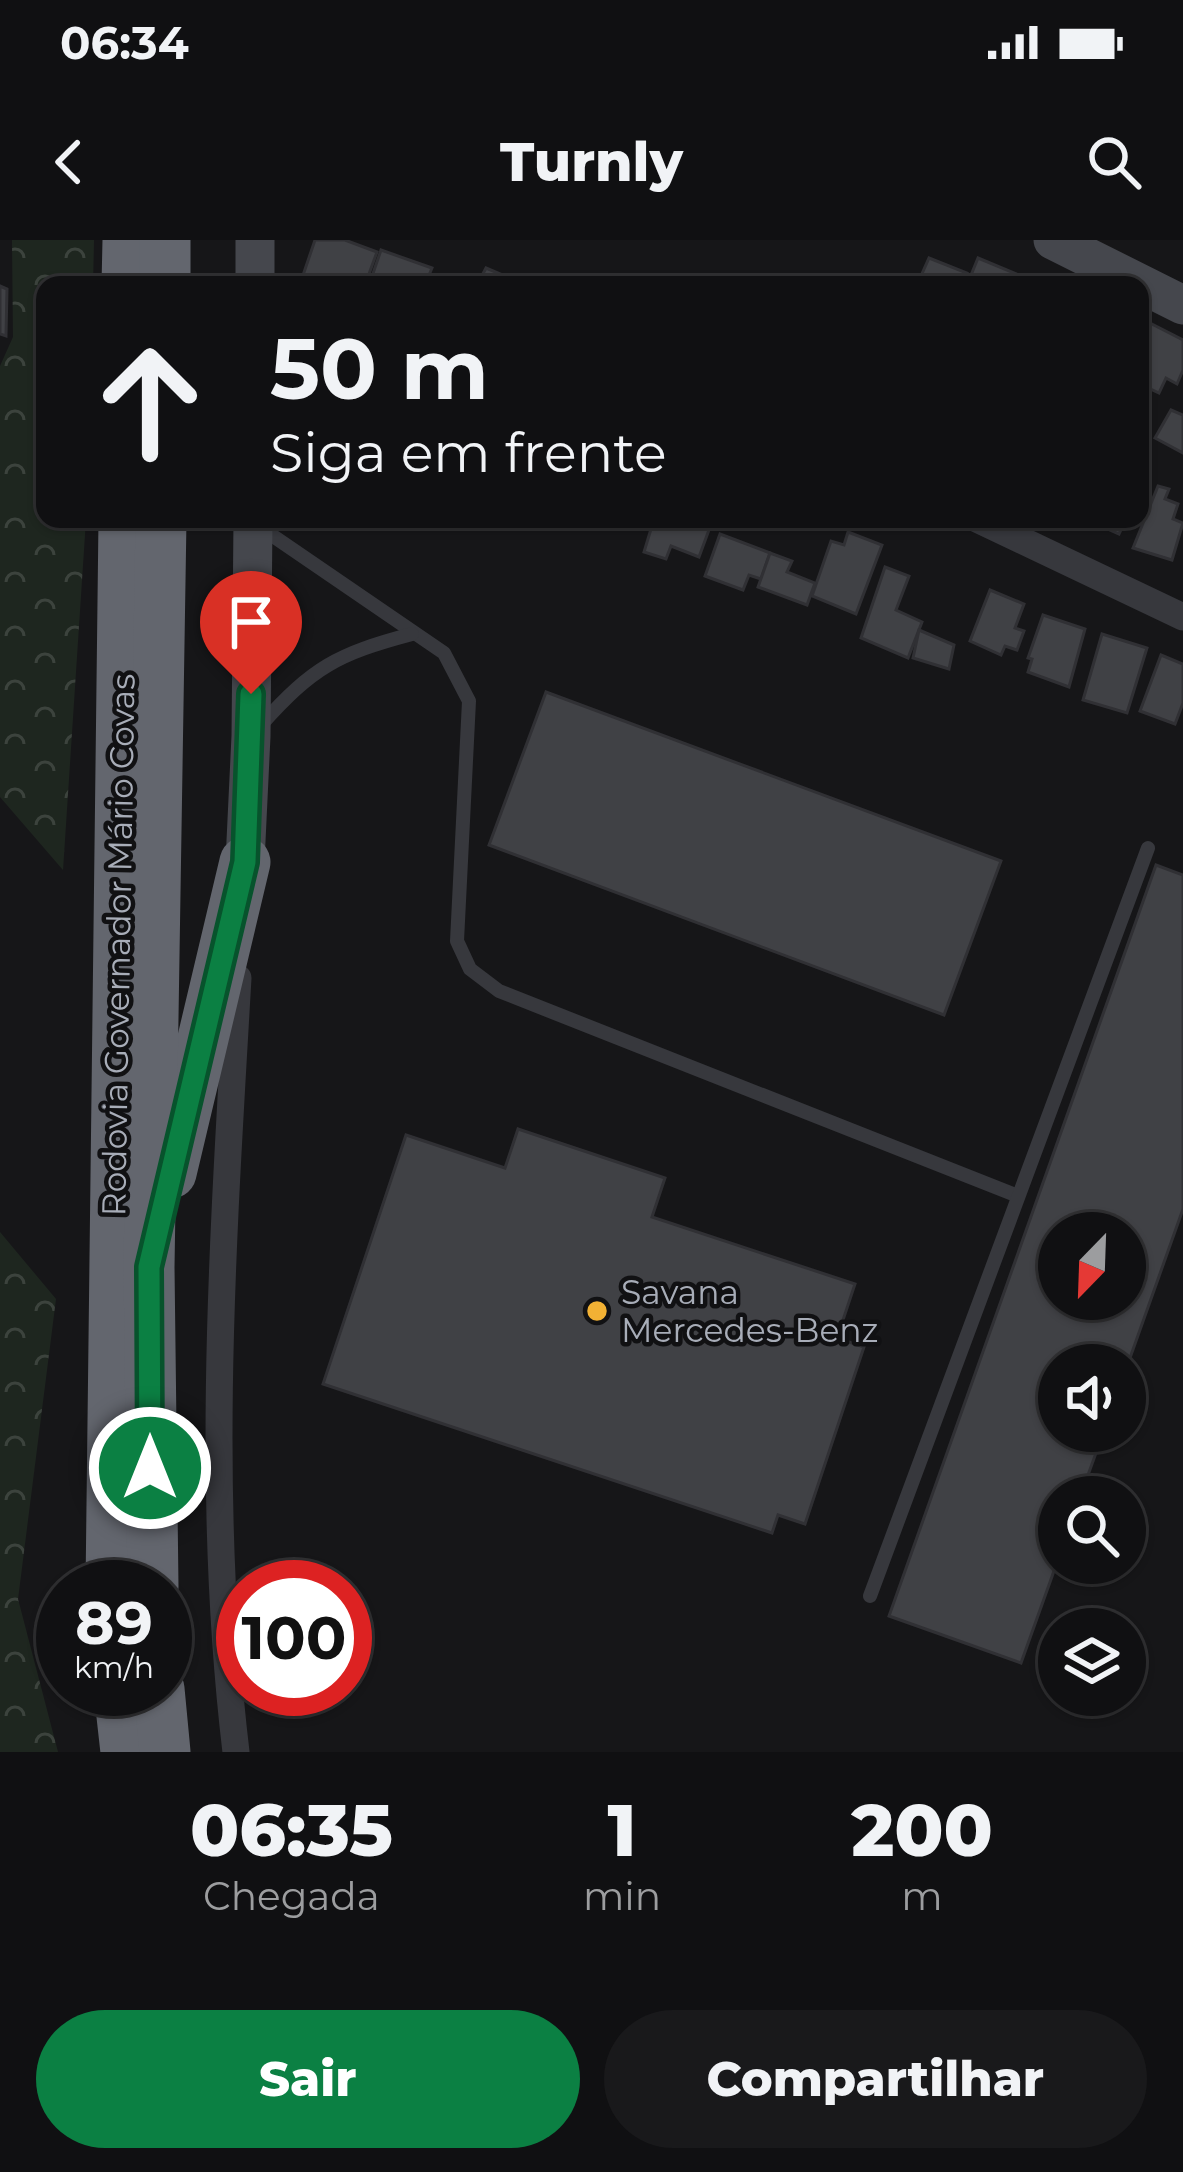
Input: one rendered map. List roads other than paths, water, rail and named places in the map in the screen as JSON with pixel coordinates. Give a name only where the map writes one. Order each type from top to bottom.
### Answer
[{"type":"highway","points":[[127,276],[128,240]]},
{"type":"highway","points":[[165,240],[165,276]]},
{"type":"highway","name":"Rodovia Governador Mário Covas","points":[[111,1560],[124,528]]},
{"type":"highway","name":"Rodovia Governador Mário Covas","points":[[153,1560],[149,1267],[161,528]]},
{"type":"highway","points":[[149,1267],[245,862]]},
{"type":"highway","points":[[122,1716],[126,1752]]},
{"type":"highway","points":[[162,1716],[165,1752]]},
{"type":"main road","points":[[254,276],[255,240]]},
{"type":"main road","points":[[1053,240],[1125,276]]},
{"type":"main road","points":[[1149,288],[1183,305]]},
{"type":"main road","points":[[245,862],[253,528]]},
{"type":"street","points":[[996,528],[1183,616]]},
{"type":"street","points":[[236,1752],[218,1560],[217,1432],[245,862]]},
{"type":"lane","points":[[264,528],[444,653],[469,701],[457,941],[470,969],[499,991],[1018,1196]]},
{"type":"lane","points":[[251,736],[314,670],[361,648],[412,634]]},
{"type":"lane","points":[[871,1596],[1148,848]]},
{"type":"place","name":"Savana Mercedes-Benz","points":[[597,1311]]}]
